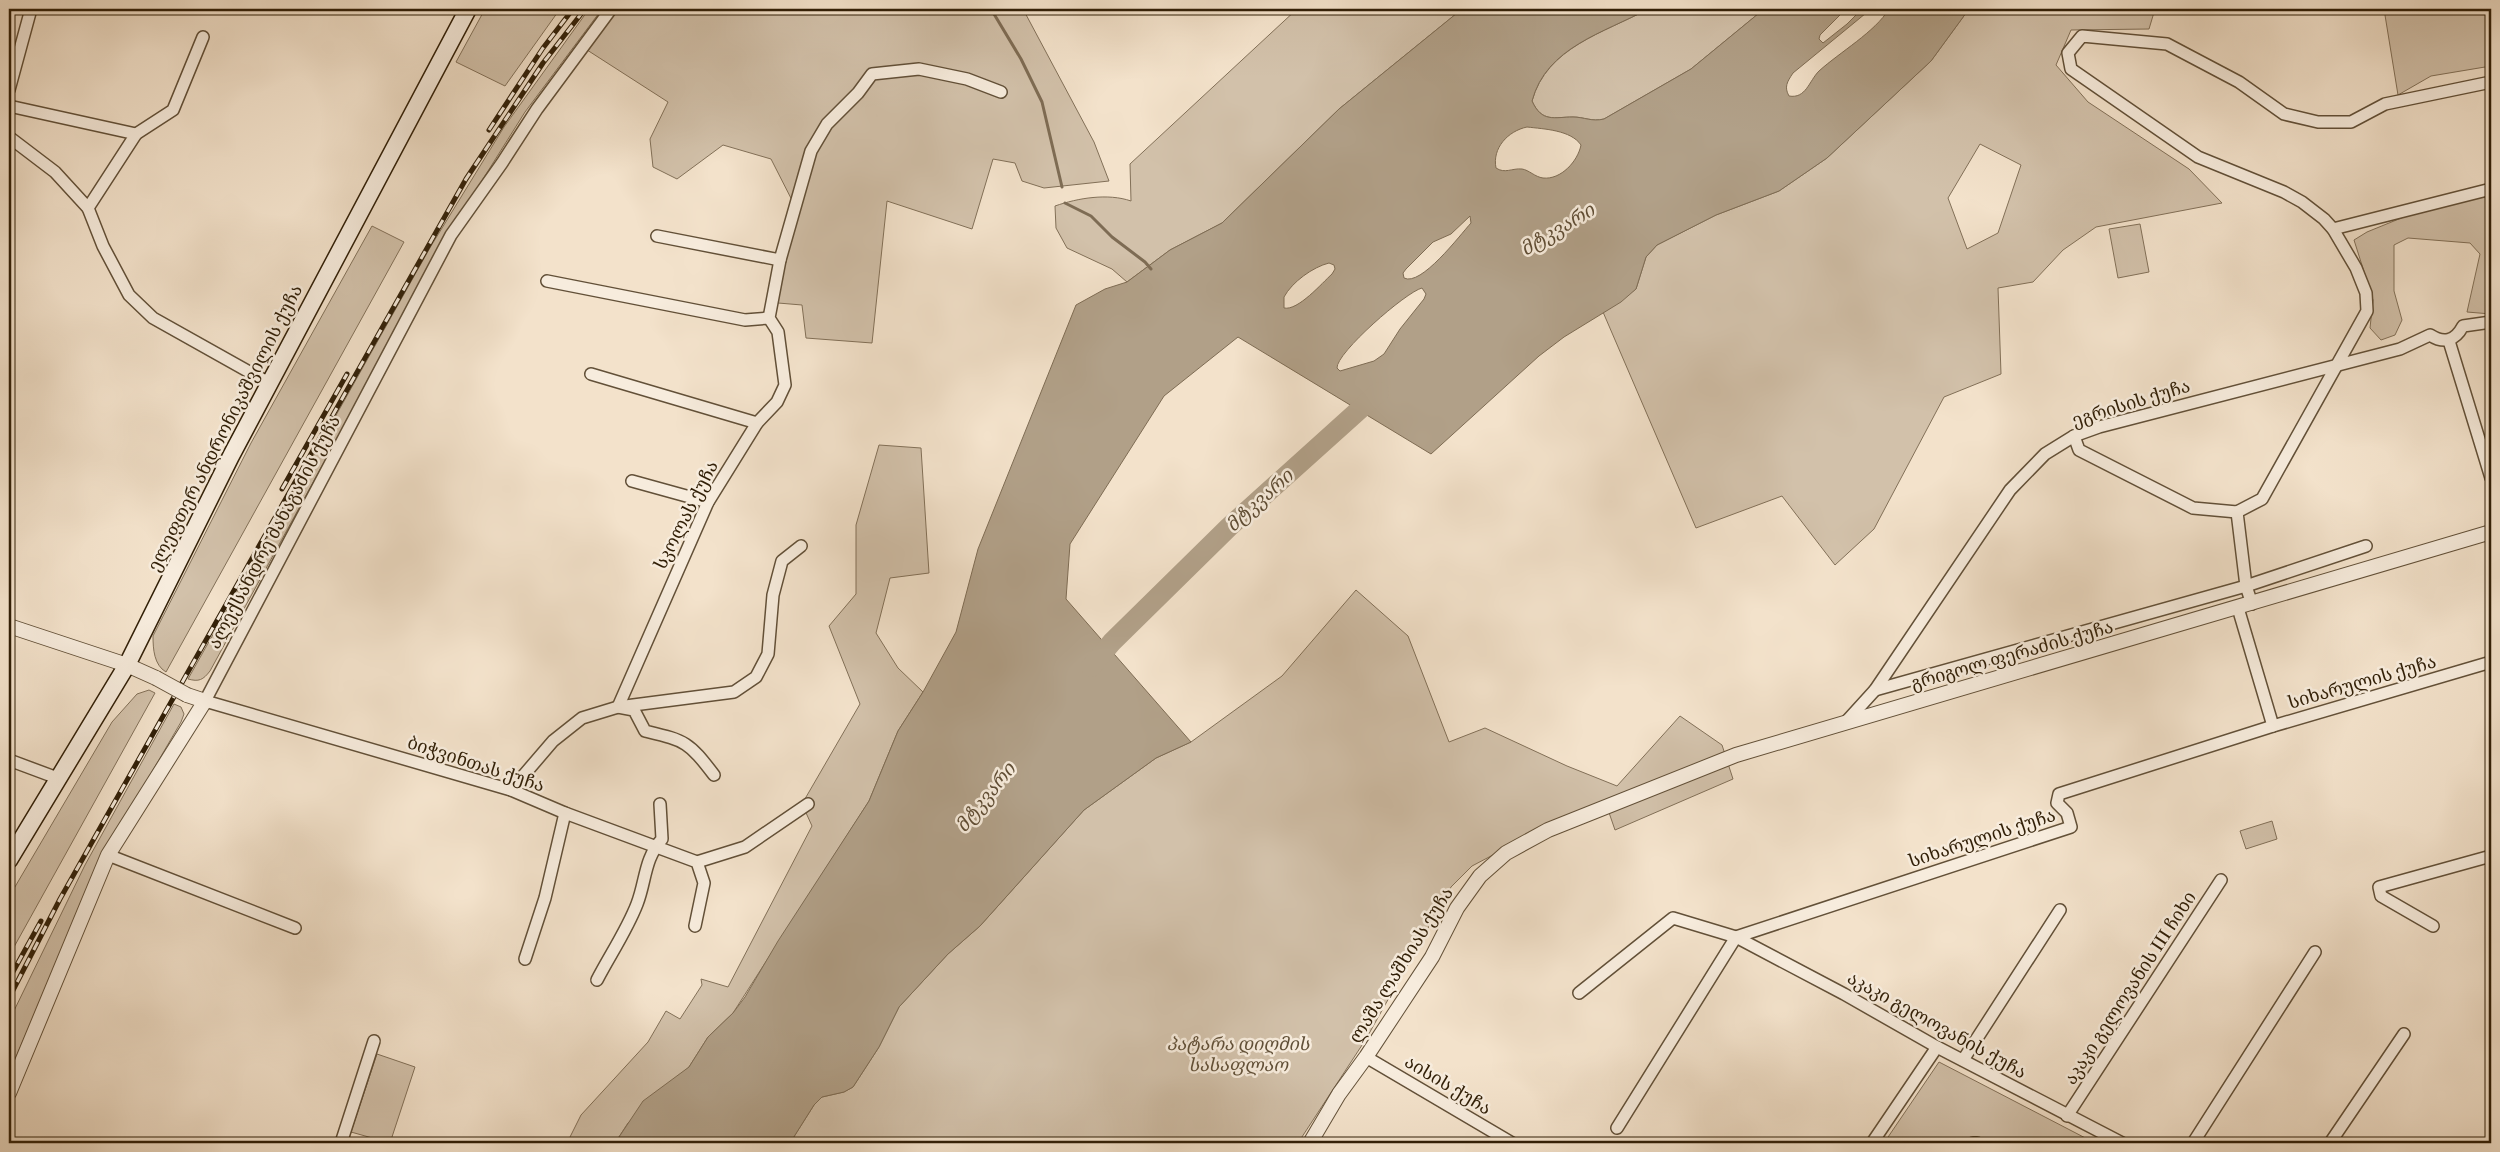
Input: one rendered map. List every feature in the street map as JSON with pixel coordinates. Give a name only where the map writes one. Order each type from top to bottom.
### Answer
[{"type":"main road","name":"ელეფთერ ანდრონიკაშვილის ქუჩა","points":[[9,860],[60,779],[127,665],[269,384],[468,9]]},
{"type":"street","points":[[9,90],[31,9]]},
{"type":"street","name":"ალექსანდრე მანაგაძის ქუჩა","points":[[9,1093],[108,855],[205,700],[451,235],[542,102],[611,9]]},
{"type":"street","points":[[2074,436],[2079,450],[2193,508],[2237,512],[2262,499],[2368,311],[2366,293],[2356,268],[2333,229],[2324,219],[2290,196],[2198,157],[2071,69],[2068,53],[2082,36],[2167,44],[2239,82],[2284,114],[2318,122],[2352,122],[2385,104],[2491,82]]},
{"type":"street","points":[[88,208],[136,134],[173,110],[203,37]]},
{"type":"street","points":[[547,281],[745,320],[769,318],[780,260],[811,152],[827,124],[858,94],[872,74],[919,69],[967,79],[1001,92]]},
{"type":"street","points":[[9,106],[136,134]]},
{"type":"street","points":[[9,137],[55,172],[88,208],[103,246],[129,295],[153,318],[269,384]]},
{"type":"street","points":[[2333,229],[2491,189]]},
{"type":"street","points":[[657,236],[780,260]]},
{"type":"street","name":"სკოლას ქუჩა","points":[[618,707],[708,502],[757,422],[777,402],[785,385],[778,332],[769,318]]},
{"type":"street","points":[[2491,322],[2463,326],[2458,336],[2449,341],[2491,478]]},
{"type":"street","name":"ეგრისის ქუჩა","points":[[1844,725],[1875,690],[2010,490],[2045,454],[2074,436],[2099,427],[2400,349],[2430,335],[2438,340],[2449,341]]},
{"type":"street","points":[[591,374],[757,422]]},
{"type":"street","points":[[632,481],[708,502]]},
{"type":"street","points":[[2237,512],[2246,586],[2245,606],[2273,726]]},
{"type":"street","name":"გრიგოლ ფერაძის ქუჩა","points":[[1548,830],[1716,762],[2491,532]]},
{"type":"street","points":[[511,790],[553,741],[582,718],[618,707],[734,692],[756,677],[768,654],[774,596],[782,560],[801,546]]},
{"type":"street","points":[[1875,690],[2246,586],[2366,546]]},
{"type":"street","points":[[9,626],[127,665],[187,695],[205,700]]},
{"type":"street","name":"სიხარულის ქუჩა","points":[[1736,937],[2071,828],[2067,813],[2057,803],[2059,794],[2273,726],[2491,662]]},
{"type":"street","name":"ბიჭვინთას ქუჩა","points":[[205,700],[511,790],[566,813],[657,845],[697,862]]},
{"type":"street","points":[[618,707],[634,710],[645,731],[679,739],[693,748],[714,775]]},
{"type":"street","points":[[9,760],[60,779]]},
{"type":"street","points":[[597,980],[637,903],[644,872],[657,845],[662,839],[660,804]]},
{"type":"street","points":[[695,926],[704,882],[697,862],[746,847],[808,804]]},
{"type":"street","points":[[524,959],[545,898],[566,813]]},
{"type":"street","name":"ლაშა ლაშხიას ქუჩა","points":[[1310,1143],[1338,1094],[1366,1057],[1432,957],[1457,908],[1480,876],[1506,853],[1548,830]]},
{"type":"street","points":[[108,855],[295,928]]},
{"type":"street","points":[[2433,926],[2381,896],[2379,887],[2491,856]]},
{"type":"street","name":"აკაკი გელოვანის III ჩიხი","points":[[2067,1116],[2222,880]]},
{"type":"street","points":[[1963,1060],[2060,910]]},
{"type":"street","name":"აკაკი გელოვანის ქუჩა","points":[[1579,993],[1673,918],[1736,937],[1844,994],[1937,1047],[2122,1143]]},
{"type":"street","points":[[1617,1128],[1736,937]]},
{"type":"street","points":[[2193,1143],[2315,952]]},
{"type":"street","points":[[2330,1143],[2404,1034]]},
{"type":"street","points":[[341,1143],[374,1041]]},
{"type":"street","points":[[1872,1143],[1937,1047]]},
{"type":"street","name":"აისის ქუჩა","points":[[1366,1057],[1512,1143]]},
{"type":"green space","points":[[485,9],[560,9],[505,86],[456,62]]},
{"type":"green space","points":[[589,9],[602,9],[525,112],[451,230],[210,671],[200,680],[188,679],[431,246],[504,127]]},
{"type":"green space","points":[[616,9],[1023,9],[1094,142],[1109,181],[1044,188],[1022,181],[1015,163],[993,159],[972,229],[887,201],[872,343],[806,338],[802,305],[778,303],[783,264],[798,212],[771,159],[723,145],[677,179],[653,167],[650,139],[668,102],[584,48]]},
{"type":"green space","points":[[1297,9],[1462,9],[1339,109],[1222,223],[1170,250],[1127,282],[1112,269],[1067,248],[1056,228],[1055,206],[1073,201],[1103,197],[1131,201],[1130,164]]},
{"type":"green space","points":[[1648,9],[1764,9],[1691,69],[1604,119],[1554,118],[1540,113],[1532,101],[1539,83],[1550,67],[1579,44]]},
{"type":"green space","points":[[1969,9],[2155,9],[2149,29],[2071,30],[2056,65],[2088,102],[2189,169],[2222,203],[2096,227],[2063,250],[2033,282],[1998,288],[2001,374],[1944,397],[1874,529],[1835,565],[1782,496],[1696,528],[1603,312],[1636,289],[1646,257],[1657,245],[1716,215],[1779,191],[1827,158],[1931,61]],"holes":[[[1980,144],[2021,165],[1998,233],[1967,249],[1948,198]]]},
{"type":"green space","points":[[2384,9],[2491,9],[2491,66],[2431,76],[2398,95]]},
{"type":"green space","points":[[2491,196],[2491,314],[2467,312],[2480,254],[2470,243],[2408,238],[2394,245],[2394,291],[2402,320],[2395,335],[2381,340],[2370,328],[2373,300],[2354,240],[2367,232],[2438,203]]},
{"type":"green space","points":[[2140,224],[2149,272],[2118,278],[2109,229]]},
{"type":"green space","points":[[372,226],[404,242],[166,672],[157,661],[153,636],[251,443]]},
{"type":"green space","points":[[879,445],[921,448],[929,573],[890,578],[876,633],[898,668],[923,692],[898,731],[869,801],[733,1013],[708,1037],[689,1067],[628,1123],[615,1143],[567,1143],[581,1115],[648,1042],[666,1011],[680,1019],[702,985],[701,979],[728,987],[812,826],[802,804],[860,704],[829,626],[856,594],[856,525]]},
{"type":"green space","name":"პატარა დიღმის სასაფლაო","points":[[1356,590],[1408,636],[1449,742],[1485,728],[1567,766],[1617,786],[1680,716],[1722,745],[1733,779],[1615,830],[1605,801],[1569,815],[1472,866],[1451,887],[1366,1039],[1298,1143],[790,1143],[814,1105],[822,1097],[844,1092],[853,1087],[879,1047],[899,1007],[948,954],[980,926],[1084,810],[1156,758],[1191,742],[1282,676]]},
{"type":"green space","points":[[149,690],[155,693],[9,956],[9,897],[112,722],[137,694]]},
{"type":"green space","points":[[174,704],[181,707],[184,714],[181,722],[104,854],[9,1073],[9,1021],[85,865]]},
{"type":"green space","points":[[2272,821],[2277,839],[2246,849],[2240,831]]},
{"type":"green space","points":[[377,1054],[415,1067],[390,1143],[351,1132]]},
{"type":"green space","points":[[1939,1062],[2095,1143],[1884,1143]]},
{"type":"water","points":[[1462,9],[1648,9],[1596,34],[1563,54],[1550,67],[1539,83],[1532,101],[1544,116],[1554,118],[1577,117],[1596,120],[1604,119],[1691,69],[1764,9],[1846,9],[1820,35],[1819,39],[1823,43],[1862,9],[1871,9],[1793,73],[1786,87],[1789,96],[1795,96],[1807,88],[1819,71],[1827,64],[1875,26],[1889,9],[1969,9],[1931,61],[1827,158],[1779,191],[1716,215],[1657,245],[1646,257],[1636,289],[1621,302],[1564,337],[1539,356],[1431,454],[1238,337],[1164,396],[1070,544],[1066,599],[1191,742],[1156,758],[1084,810],[980,926],[948,954],[899,1007],[879,1047],[853,1087],[844,1092],[822,1097],[814,1105],[790,1143],[615,1143],[643,1101],[689,1067],[708,1037],[733,1013],[745,997],[778,941],[869,801],[898,731],[923,692],[956,632],[978,549],[1076,305],[1105,289],[1127,282],[1170,250],[1222,223],[1339,109]],"holes":[[[1527,127],[1564,133],[1577,140],[1581,145],[1576,157],[1568,168],[1550,178],[1543,178],[1522,169],[1499,170],[1496,168],[1495,161],[1499,147],[1508,136]],[[1470,216],[1471,223],[1430,268],[1411,279],[1404,278],[1403,273],[1406,269],[1433,242],[1451,234]],[[1329,263],[1334,265],[1335,269],[1303,301],[1290,308],[1284,308],[1284,297],[1288,291],[1316,268]],[[1422,288],[1426,294],[1384,354],[1374,361],[1340,371],[1337,368],[1340,360],[1359,337],[1388,311]]]},
{"type":"waterway","points":[[991,9],[1021,59],[1042,102],[1062,187]]},
{"type":"waterway","points":[[1065,203],[1091,216],[1112,237],[1145,262],[1151,269]]},
{"type":"waterway","name":"მტკვარი","points":[[1091,667],[1112,642],[1229,527],[1379,392]]},
{"type":"railway","points":[[489,130],[543,48],[573,9]]},
{"type":"railway","points":[[9,998],[60,899],[466,179],[543,63],[585,9]]},
{"type":"railway","points":[[282,489],[347,374]]},
{"type":"railway","points":[[9,979],[41,921]]}]
